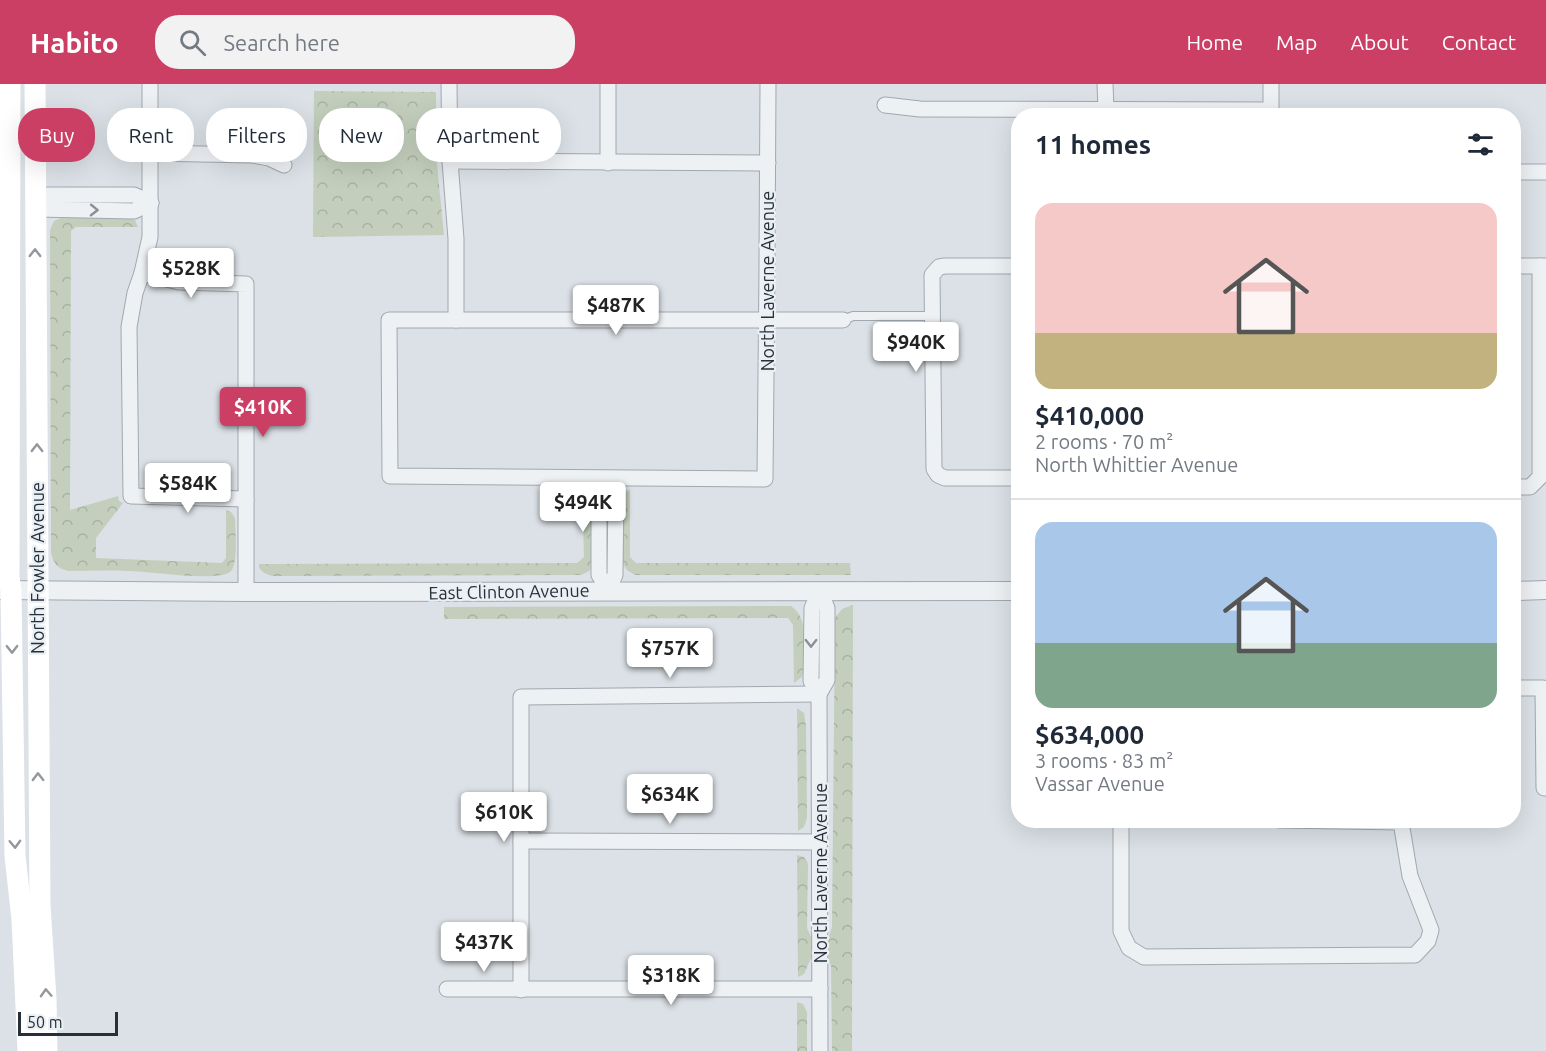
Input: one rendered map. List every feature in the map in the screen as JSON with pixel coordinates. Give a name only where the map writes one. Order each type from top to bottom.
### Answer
[{"type":"main road","points":[[11,84],[22,99],[24,194],[26,200],[35,202]]},
{"type":"main road","name":"North Fowler Avenue","points":[[11,84],[5,204],[4,447],[9,577],[6,590],[15,856],[22,919],[28,1051]]},
{"type":"main road","name":"North Fowler Avenue","points":[[35,84],[40,905],[47,1051]]},
{"type":"street","points":[[150,84],[150,108]]},
{"type":"street","points":[[449,84],[449,108]]},
{"type":"street","points":[[608,84],[608,163]]},
{"type":"street","name":"North Laverne Avenue","points":[[608,478],[765,478],[768,84]]},
{"type":"street","points":[[1105,84],[1106,108]]},
{"type":"street","points":[[1271,84],[1271,108]]},
{"type":"street","points":[[885,105],[920,109],[1011,109]]},
{"type":"street","points":[[194,154],[252,155],[269,158],[284,165]]},
{"type":"street","points":[[150,162],[150,237],[135,293],[129,327],[131,496],[246,499]]},
{"type":"street","points":[[450,162],[456,239],[456,320]]},
{"type":"street","points":[[529,162],[768,163]]},
{"type":"street","points":[[1521,172],[1546,172]]},
{"type":"street","points":[[35,202],[134,211],[151,203]]},
{"type":"street","points":[[1011,266],[945,266],[939,267],[932,275],[933,462],[936,472],[945,478],[1011,478]]},
{"type":"street","points":[[1521,266],[1543,266],[1540,477],[1530,487],[1521,487]]},
{"type":"street","points":[[142,273],[170,281],[246,284],[246,592]]},
{"type":"street","points":[[608,478],[390,476],[389,320],[843,320]]},
{"type":"street","points":[[608,478],[599,491],[599,575],[608,590]]},
{"type":"street","name":"East Clinton Avenue","points":[[6,590],[1011,591]]},
{"type":"street","points":[[1521,591],[1546,590]]},
{"type":"street","name":"North Laverne Avenue","points":[[820,591],[827,608],[827,680],[819,694],[820,1051]]},
{"type":"street","points":[[1521,688],[1544,688],[1544,788],[1546,788]]},
{"type":"street","points":[[521,990],[520,697],[819,694]]},
{"type":"street","points":[[1120,828],[1120,931],[1129,948],[1144,957],[1415,955],[1428,941],[1431,930],[1410,876],[1402,828]]},
{"type":"street","points":[[521,841],[820,842]]},
{"type":"street","points":[[447,989],[820,989]]},
{"type":"lane","points":[[843,320],[853,316],[932,316]]},
{"type":"green space","points":[[314,91],[436,92],[436,108],[416,108],[416,162],[437,162],[444,235],[313,237]]},
{"type":"green space","points":[[61,218],[128,218],[135,220],[138,227],[76,227],[71,231],[70,510],[118,496],[119,501],[123,503],[96,538],[96,558],[222,563],[226,558],[226,510],[231,512],[235,518],[236,555],[230,572],[223,575],[197,576],[128,571],[68,571],[59,567],[53,560],[51,553],[50,230],[54,221]]},
{"type":"green space","points":[[582,490],[590,491],[593,498],[593,565],[589,571],[581,575],[272,576],[259,568],[259,564],[577,563],[584,557]]},
{"type":"green space","points":[[630,490],[630,557],[636,563],[850,563],[851,575],[635,575],[623,564],[623,497],[626,491]]},
{"type":"green space","points":[[853,605],[852,1051],[832,1051],[831,965],[826,951],[832,927],[835,618],[842,609]]},
{"type":"green space","points":[[791,606],[801,619],[805,635],[804,669],[802,677],[794,683],[793,625],[788,618],[444,619],[444,607]]},
{"type":"green space","points":[[797,708],[804,713],[806,726],[807,818],[804,827],[798,831]]},
{"type":"green space","points":[[797,855],[804,857],[808,864],[807,928],[812,939],[812,956],[804,974],[798,977]]},
{"type":"green space","points":[[797,1002],[803,1004],[807,1012],[807,1051],[797,1051]]}]
